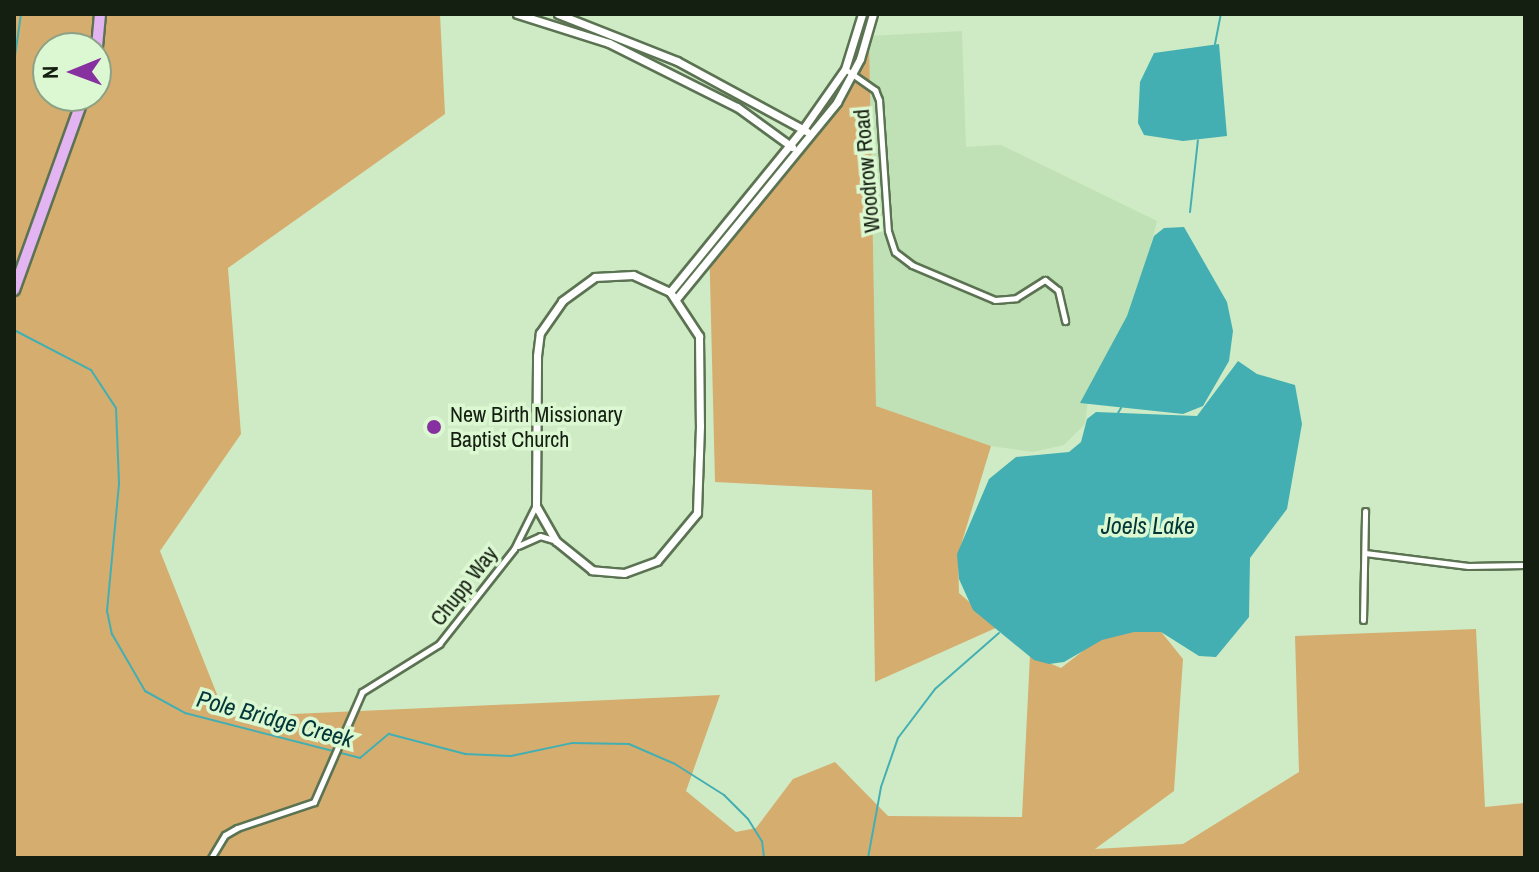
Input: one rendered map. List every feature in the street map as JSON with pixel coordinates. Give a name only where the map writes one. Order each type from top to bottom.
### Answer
[{"type":"highway","points":[[14,288],[78,112]]},
{"type":"street","points":[[517,14],[609,43],[737,107],[797,151]]},
{"type":"street","points":[[558,14],[677,61],[811,135]]},
{"type":"street","name":"Woodrow Road","points":[[670,292],[803,129],[845,69],[862,14]]},
{"type":"street","name":"Woodrow Road","points":[[676,299],[811,135],[854,73],[873,14]]},
{"type":"street","name":"Woodrow Road","points":[[845,69],[875,90],[879,100],[888,231],[895,252],[912,265],[995,300],[1016,298],[1045,280],[1058,290],[1065,321]]},
{"type":"street","points":[[633,275],[670,292],[676,299],[699,336],[697,513],[657,561],[624,573],[592,570],[556,541],[536,506],[540,333],[562,301],[595,277],[633,275]]},
{"type":"street","name":"Chupp Way","points":[[211,858],[225,835],[237,828],[314,802],[362,692],[439,644],[514,549],[536,506]]},
{"type":"street","points":[[1363,620],[1365,511]]},
{"type":"street","points":[[514,549],[540,536],[556,541]]},
{"type":"street","points":[[1365,553],[1468,566],[1525,565]]},
{"type":"shaded area","points":[[14,14],[440,14],[445,114],[228,268],[241,434],[160,551],[226,717],[720,695],[686,791],[736,832],[756,828],[793,779],[835,762],[888,816],[1022,817],[1030,655],[1061,668],[1102,636],[1158,628],[1183,659],[1174,791],[1095,849],[1183,844],[1299,772],[1295,636],[1476,629],[1485,807],[1525,803],[1525,858],[14,858]]},
{"type":"shaded area","points":[[962,31],[966,147],[1001,145],[1157,221],[1134,311],[1088,399],[1085,424],[1064,445],[1033,452],[991,446],[876,406],[869,36]]},
{"type":"shaded area","points":[[869,36],[876,406],[991,446],[958,555],[959,593],[998,627],[875,682],[872,490],[715,482],[709,238]]},
{"type":"water","points":[[1219,44],[1227,136],[1183,141],[1144,135],[1138,123],[1140,82],[1154,53]]},
{"type":"water","points":[[1184,227],[1227,302],[1233,331],[1229,361],[1203,406],[1183,414],[1080,403],[1127,316],[1154,236],[1164,228]]},
{"type":"water","name":"Joels Lake","points":[[1238,361],[1257,374],[1295,385],[1302,424],[1287,509],[1250,558],[1249,617],[1216,657],[1199,656],[1161,632],[1134,632],[1102,640],[1064,662],[1049,664],[1034,660],[973,610],[959,579],[957,554],[989,479],[1016,457],[1069,452],[1081,442],[1087,419],[1096,412],[1197,416]]},
{"type":"waterway","points":[[14,63],[21,14]]},
{"type":"waterway","points":[[1215,44],[1221,14]]},
{"type":"waterway","name":"Pole Bridge Creek","points":[[14,137],[14,190]]},
{"type":"waterway","points":[[1190,212],[1198,140]]},
{"type":"waterway","name":"Pole Bridge Creek","points":[[14,330],[91,370],[116,408],[119,484],[107,611],[112,634],[145,691],[185,713],[360,758],[389,734],[465,754],[511,756],[572,743],[629,744],[675,764],[724,795],[748,819],[762,841],[764,858]]},
{"type":"waterway","points":[[1118,413],[1121,408]]},
{"type":"waterway","points":[[868,858],[881,787],[898,738],[935,689],[999,633]]},
{"type":"place","name":"New Birth Missionary Baptist Church","points":[[434,427]]}]
